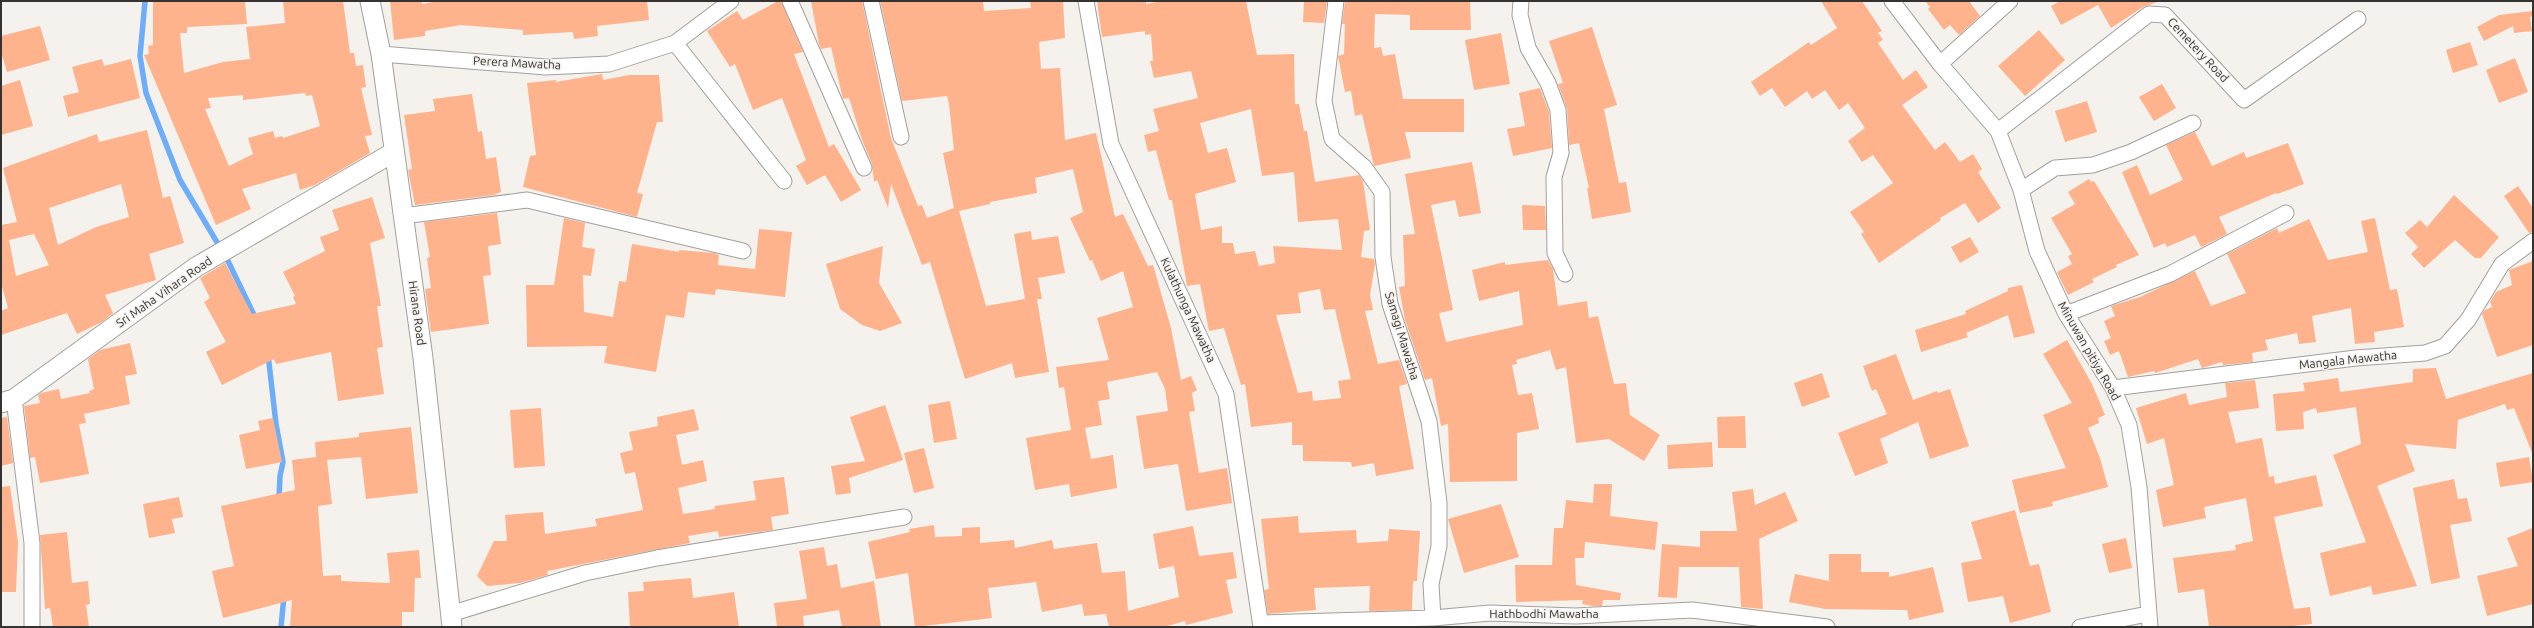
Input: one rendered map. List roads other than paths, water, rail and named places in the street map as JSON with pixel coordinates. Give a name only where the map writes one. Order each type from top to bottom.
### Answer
[{"type":"street","name":"Hirana Road","points":[[370,1],[382,54],[394,152],[423,358],[451,620]]},
{"type":"street","name":"Perera Mawatha","points":[[382,54],[546,67],[608,64],[675,43],[732,1]]},
{"type":"street","points":[[790,1],[864,168]]},
{"type":"street","points":[[871,1],[901,137]]},
{"type":"street","name":"Kulathunga Mawatha","points":[[1086,1],[1111,144],[1226,394],[1261,625]]},
{"type":"street","name":"Samagi Mawatha","points":[[1336,1],[1324,101],[1332,139],[1364,167],[1382,192],[1383,257],[1390,304],[1428,421],[1440,503],[1439,546],[1431,584],[1433,618]]},
{"type":"street","points":[[1521,1],[1520,15],[1528,48],[1548,83],[1558,110],[1561,153],[1554,177],[1556,253],[1565,274]]},
{"type":"street","name":"Minuwan pitiya Road","points":[[1892,1],[1940,64],[1998,131],[2021,190],[2037,251],[2066,314],[2113,388],[2129,425],[2138,479],[2149,620]]},
{"type":"street","points":[[1940,64],[2010,1]]},
{"type":"street","name":"Cemetery Road","points":[[1998,131],[2149,14],[2165,14],[2244,100],[2358,19]]},
{"type":"street","points":[[675,43],[784,181]]},
{"type":"street","points":[[2021,190],[2055,168],[2093,165],[2131,152],[2193,123]]},
{"type":"street","name":"Sri Maha Vihara Road","points":[[7,401],[196,268],[394,152]]},
{"type":"street","points":[[403,216],[526,200],[743,250]]},
{"type":"street","points":[[2066,314],[2170,274],[2286,213]]},
{"type":"street","name":"Mangala Mawatha","points":[[2113,388],[2356,358],[2425,353],[2445,346],[2468,320],[2502,264],[2533,241]]},
{"type":"street","points":[[7,401],[32,543],[32,627]]},
{"type":"street","points":[[451,620],[586,573],[665,557],[904,517]]},
{"type":"street","name":"Hathbodhi Mawatha","points":[[1261,625],[1433,618],[1490,613],[1576,616],[1692,610],[1827,627]]},
{"type":"street","points":[[2080,627],[2149,620]]},
{"type":"waterway","points":[[145,1],[140,56],[146,93],[180,180],[227,259],[256,319]]},
{"type":"waterway","points":[[268,354],[276,424],[283,462],[280,476],[279,499]]},
{"type":"waterway","points":[[281,627],[284,596]]}]
